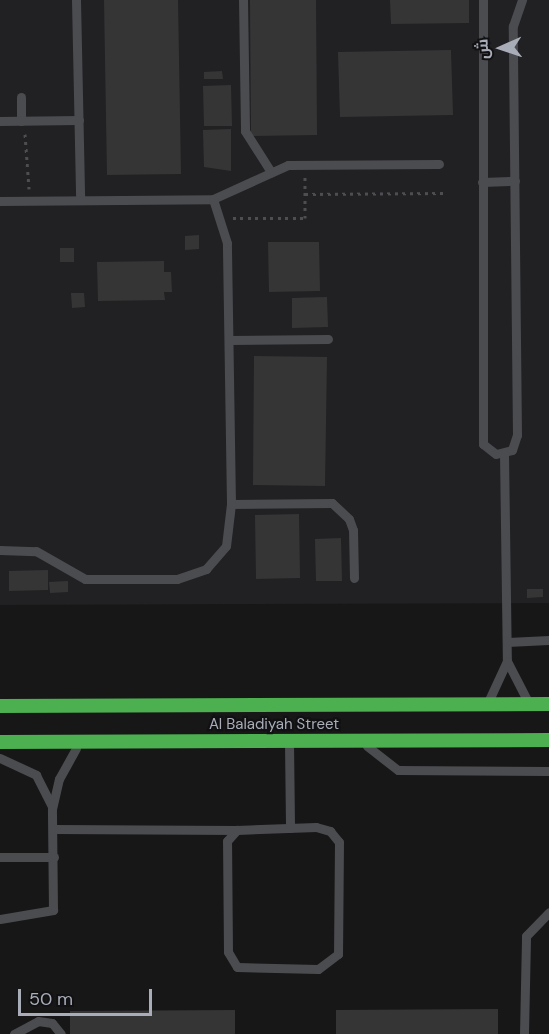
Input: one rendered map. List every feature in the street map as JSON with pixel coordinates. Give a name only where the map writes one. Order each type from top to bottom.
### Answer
[{"type":"main road","name":"Al Baladiyah Street","points":[[0,706],[549,704]]},
{"type":"main road","name":"Al Baladiyah Street","points":[[0,742],[549,740]]},
{"type":"lane","points":[[76,0],[80,199]]},
{"type":"lane","points":[[243,0],[245,131],[271,172]]},
{"type":"lane","points":[[483,0],[483,435],[488,450],[504,454]]},
{"type":"lane","points":[[487,704],[507,661],[504,454],[517,435],[513,26],[522,0]]},
{"type":"lane","points":[[21,97],[23,121]]},
{"type":"lane","points":[[0,121],[79,120]]},
{"type":"lane","points":[[0,201],[213,199],[271,172],[305,163],[439,164]]},
{"type":"lane","points":[[482,182],[515,181]]},
{"type":"lane","points":[[0,550],[36,551],[85,579],[192,576],[226,546],[231,504],[230,340],[223,218],[213,199]]},
{"type":"lane","points":[[230,340],[328,339]]},
{"type":"lane","points":[[231,504],[320,501],[337,506],[353,530],[354,578]]},
{"type":"lane","points":[[507,642],[549,640]]},
{"type":"lane","points":[[507,661],[531,704]]},
{"type":"lane","points":[[361,740],[398,770],[549,771]]},
{"type":"lane","points":[[289,741],[290,828]]},
{"type":"lane","points":[[0,919],[53,910],[52,808],[64,765],[81,742]]},
{"type":"lane","points":[[0,758],[36,775],[52,808]]},
{"type":"lane","points":[[53,829],[324,828],[339,843],[341,946],[333,960],[318,969],[242,969],[232,963],[226,849],[237,830]]},
{"type":"lane","points":[[0,857],[54,857]]},
{"type":"lane","points":[[524,1034],[526,936],[549,912]]},
{"type":"lane","points":[[14,1034],[38,1021],[52,1023],[61,1034]]},
{"type":"path","points":[[23,121],[29,200]]},
{"type":"path","points":[[223,218],[305,218],[305,163]]},
{"type":"path","points":[[305,194],[446,193]]},
{"type":"shaded area","points":[[0,0],[549,0],[549,603],[0,605]]},
{"type":"building","points":[[104,0],[178,0],[181,174],[107,175]]},
{"type":"building","points":[[250,0],[316,0],[317,135],[251,136]]},
{"type":"building","points":[[390,0],[469,0],[469,23],[391,24]]},
{"type":"building","points":[[451,50],[453,115],[340,117],[338,52]]},
{"type":"building","points":[[222,71],[223,79],[204,79],[204,72]]},
{"type":"building","points":[[231,85],[232,126],[204,126],[203,86]]},
{"type":"building","points":[[231,129],[231,171],[204,167],[203,130]]},
{"type":"building","points":[[199,235],[199,249],[185,250],[185,236]]},
{"type":"building","points":[[268,242],[319,242],[320,291],[269,292]]},
{"type":"building","points":[[60,248],[74,248],[74,262],[60,262]]},
{"type":"building","points":[[164,261],[164,272],[171,272],[172,292],[164,292],[165,300],[98,301],[97,262]]},
{"type":"building","points":[[71,293],[84,293],[85,307],[72,308]]},
{"type":"building","points":[[327,297],[328,327],[292,328],[292,298]]},
{"type":"building","points":[[254,356],[327,357],[325,486],[253,485]]},
{"type":"building","points":[[299,514],[300,578],[256,579],[255,515]]},
{"type":"building","points":[[341,538],[342,581],[316,581],[315,539]]},
{"type":"building","points":[[48,570],[48,590],[9,591],[9,571]]},
{"type":"building","points":[[68,581],[68,592],[50,593],[49,582]]},
{"type":"building","points":[[527,589],[543,589],[543,597],[527,598]]},
{"type":"building","points":[[498,1009],[498,1034],[336,1034],[336,1010]]},
{"type":"building","points":[[235,1010],[235,1034],[70,1034],[70,1011]]},
{"type":"traffic: fast","points":[[0,706],[549,704]]},
{"type":"traffic: fast","points":[[0,742],[549,740]]}]
